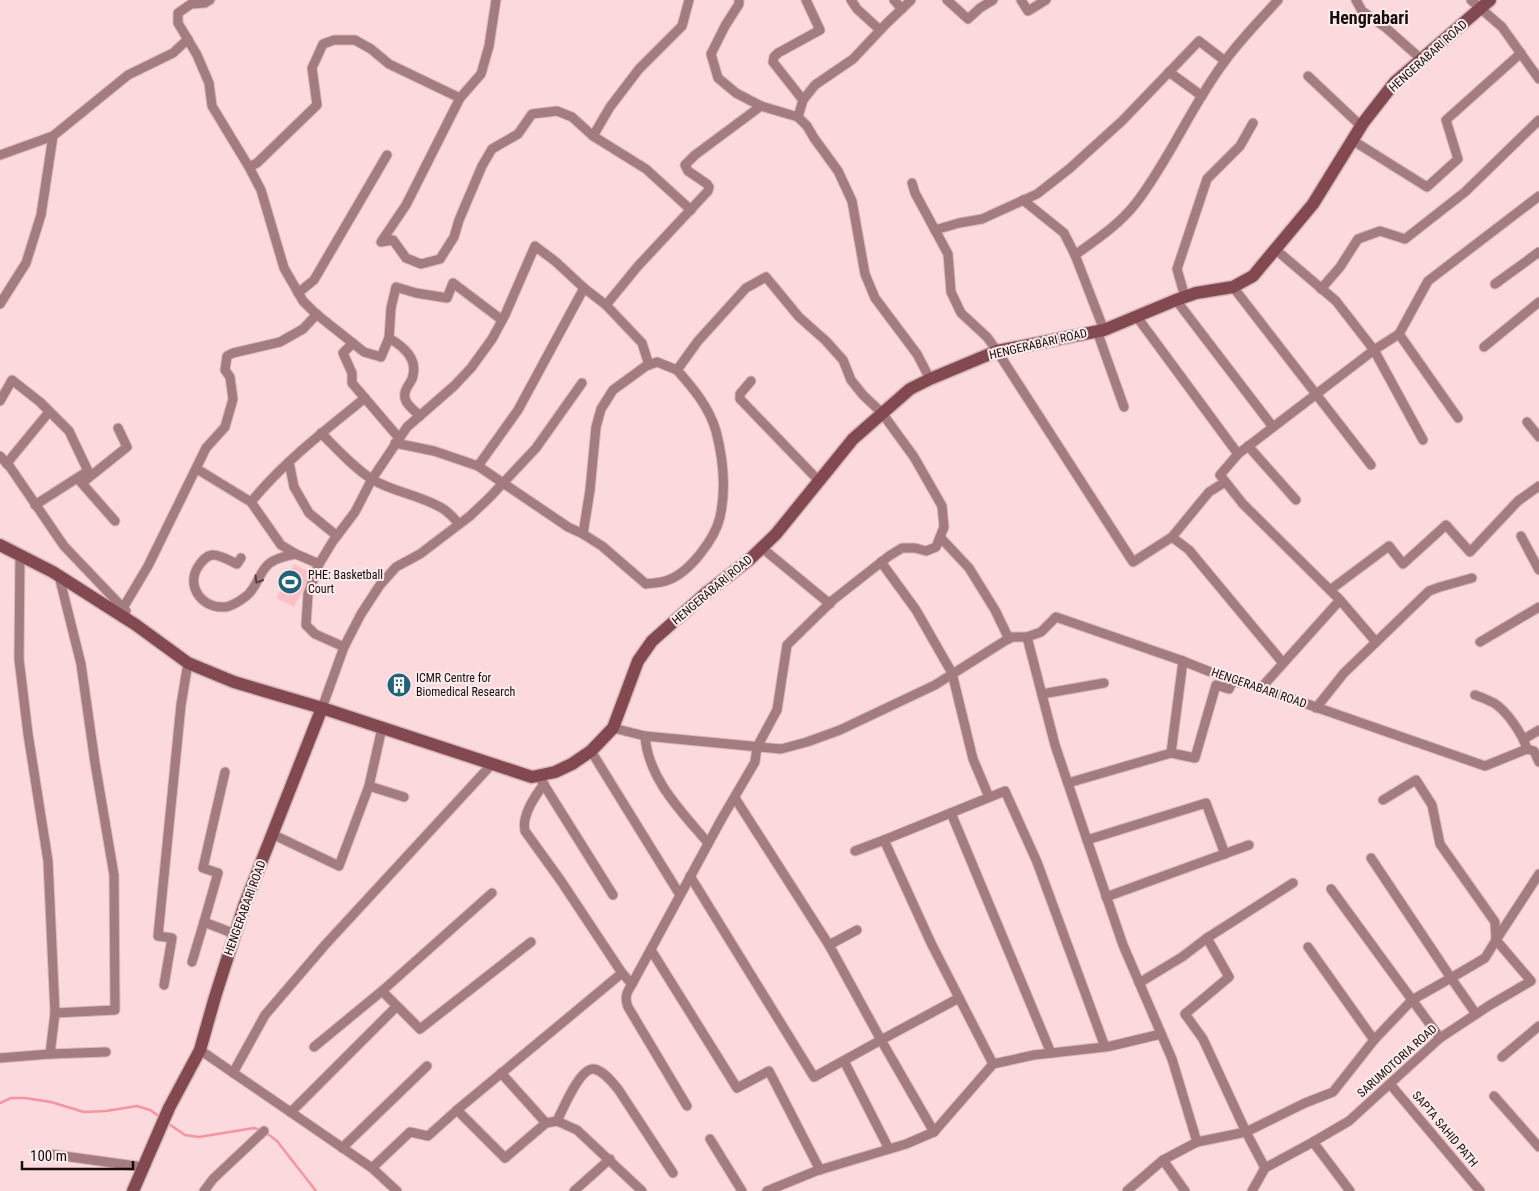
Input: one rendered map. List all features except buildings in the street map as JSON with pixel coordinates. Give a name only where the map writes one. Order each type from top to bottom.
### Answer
[{"type":"main road","name":"HENGERABARI ROAD","points":[[0,545],[59,576],[136,626],[188,663],[234,682],[322,708],[541,780],[591,752],[613,728],[638,661],[652,641],[706,593],[762,548],[776,534],[853,439],[910,389],[997,351],[1101,331],[1196,292],[1233,287],[1253,276],[1314,204],[1361,126],[1394,82],[1486,4]]},
{"type":"main road","name":"HENGERABARI ROAD","points":[[133,1191],[159,1129],[200,1050],[244,906],[322,708]]},
{"type":"street","points":[[210,0],[205,3],[190,4],[178,14],[178,23],[188,39],[209,83],[212,106],[261,190],[284,268],[303,301],[364,352],[381,357],[389,338],[391,308],[396,287],[416,293],[447,298],[453,283],[502,320]]},
{"type":"street","points":[[496,0],[489,46],[481,74],[460,98],[406,205],[381,242],[393,240],[406,258],[421,264],[440,259],[454,237],[459,220],[482,166],[492,149],[518,134],[532,114],[557,112],[572,117],[593,136],[646,169],[691,210]]},
{"type":"street","points":[[593,136],[610,107],[639,69],[682,26],[689,0]]},
{"type":"street","points":[[739,0],[739,4],[711,54],[718,78],[736,93],[761,106],[798,117],[807,126],[838,171],[852,201],[865,274],[875,298],[917,354],[930,379]]},
{"type":"street","points":[[804,100],[773,62],[774,57],[778,53],[820,30],[806,0]]},
{"type":"street","points":[[852,0],[857,9],[880,30]]},
{"type":"street","points":[[894,0],[902,9]]},
{"type":"street","points":[[798,117],[804,100],[815,85],[853,59],[911,0]]},
{"type":"street","points":[[947,0],[968,19],[993,0]]},
{"type":"street","points":[[1021,0],[1028,11],[1046,0]]},
{"type":"street","points":[[1075,255],[1103,235],[1135,205],[1225,61],[1278,0]]},
{"type":"street","points":[[1356,0],[1362,11],[1421,59]]},
{"type":"street","points":[[1471,0],[1486,4],[1539,79]]},
{"type":"street","points":[[0,155],[53,136],[128,75],[173,53],[188,39]]},
{"type":"street","points":[[249,167],[257,163],[317,105],[312,68],[323,44],[334,40],[355,40],[371,49],[389,64],[460,98]]},
{"type":"street","points":[[935,230],[959,222],[982,219],[1037,194],[1069,169],[1122,121],[1199,41],[1225,61]]},
{"type":"street","points":[[1352,140],[1427,187],[1458,159],[1446,120],[1521,53]]},
{"type":"street","points":[[1169,72],[1202,96]]},
{"type":"street","points":[[1308,76],[1361,126]]},
{"type":"street","points":[[606,305],[638,266],[708,191],[707,184],[688,171],[685,165],[695,155],[761,106]]},
{"type":"street","points":[[1321,289],[1340,267],[1358,239],[1380,231],[1404,239],[1465,192],[1539,120]]},
{"type":"street","points":[[1253,123],[1240,146],[1207,179],[1177,268],[1180,298],[1273,427]]},
{"type":"street","points":[[0,304],[26,263],[41,215],[53,136]]},
{"type":"street","points":[[298,293],[314,280],[387,155]]},
{"type":"street","points":[[912,183],[915,193],[948,254],[951,292],[961,313],[987,337],[997,351],[1133,562],[1172,537],[1209,492],[1225,482]]},
{"type":"street","points":[[1376,642],[1340,600],[1244,504],[1220,475],[1238,454],[1248,446],[1374,350],[1399,334],[1428,281],[1539,196]]},
{"type":"street","points":[[1023,200],[1064,233],[1075,255],[1124,407]]},
{"type":"street","points":[[344,647],[315,634],[306,625],[308,594],[319,564],[355,512],[372,479],[407,427],[454,386],[471,368],[492,340],[535,246],[606,305],[642,343],[649,364]]},
{"type":"street","points":[[1275,249],[1336,301],[1374,350],[1423,440]]},
{"type":"street","points":[[1495,284],[1539,252]]},
{"type":"street","points":[[677,370],[698,341],[746,288],[766,277],[799,317],[826,341],[843,360],[851,380],[863,395],[882,413],[914,458],[942,506],[944,527],[936,547],[926,552],[915,548],[902,548],[881,562],[830,604],[787,645],[778,710],[758,747],[755,762],[708,843],[626,994],[625,1000],[628,1007],[687,1106]]},
{"type":"street","points":[[1233,287],[1371,465]]},
{"type":"street","points":[[478,466],[518,410],[584,288]]},
{"type":"street","points":[[1484,347],[1539,302]]},
{"type":"street","points":[[123,608],[148,566],[206,448],[225,427],[229,418],[233,399],[230,377],[225,370],[227,356],[280,342],[303,329],[317,314]]},
{"type":"street","points":[[1137,317],[1238,454]]},
{"type":"street","points":[[1399,334],[1458,418]]},
{"type":"street","points":[[389,338],[404,347],[410,355],[413,368],[412,378],[405,389],[406,401],[420,416]]},
{"type":"street","points":[[353,343],[343,353],[352,373],[352,382],[397,441],[434,450],[478,466],[568,527],[602,546],[646,584],[668,580],[691,565],[705,547],[720,518],[724,476],[716,430],[699,395],[677,370],[657,362],[649,364],[613,390],[601,409],[596,427],[590,490],[583,534]]},
{"type":"street","points":[[0,401],[12,380],[40,402],[69,431],[88,471],[79,480]]},
{"type":"street","points":[[751,381],[740,394],[740,399],[819,481]]},
{"type":"street","points":[[322,708],[344,647],[360,614],[380,584],[396,567],[420,554],[470,516],[505,483],[536,448],[582,383]]},
{"type":"street","points":[[251,502],[270,478],[321,433],[365,398]]},
{"type":"street","points":[[7,464],[49,412]]},
{"type":"street","points":[[1527,422],[1539,437]]},
{"type":"street","points":[[35,505],[79,480],[126,447],[118,428]]},
{"type":"street","points":[[321,433],[372,479],[445,510],[459,524]]},
{"type":"street","points":[[1248,446],[1296,500]]},
{"type":"street","points":[[0,456],[64,546],[123,608],[136,626]]},
{"type":"street","points":[[289,462],[294,486],[309,513],[337,536]]},
{"type":"street","points":[[197,469],[251,502],[281,545],[319,564]]},
{"type":"street","points":[[79,480],[115,521]]},
{"type":"street","points":[[1330,590],[1389,546],[1403,564],[1446,525],[1470,552],[1518,501],[1539,486]]},
{"type":"street","points":[[1521,536],[1539,570]]},
{"type":"street","points":[[940,537],[969,568],[995,610],[1009,639]]},
{"type":"street","points":[[1172,537],[1189,550],[1283,663]]},
{"type":"street","points":[[762,548],[830,604]]},
{"type":"street","points":[[241,558],[237,564],[222,557],[212,555],[204,558],[194,571],[192,582],[202,599],[209,604],[230,606],[252,592],[260,576],[270,563],[282,557],[296,554]]},
{"type":"street","points":[[20,555],[19,659],[28,734],[48,862],[55,1013],[50,1054]]},
{"type":"street","points":[[881,562],[916,610],[952,673],[973,759],[989,797]]},
{"type":"street","points":[[55,1013],[115,1010],[114,875],[81,664],[59,576]]},
{"type":"street","points":[[1316,708],[1344,673],[1429,591],[1440,586],[1472,578]]},
{"type":"street","points":[[1260,688],[1340,600]]},
{"type":"street","points":[[1480,642],[1539,607]]},
{"type":"street","name":"HENGERABARI ROAD","points":[[613,728],[646,736],[781,749],[840,730],[935,684],[1011,637],[1027,637],[1040,632],[1056,617],[1233,681],[1260,688],[1485,766],[1527,749]]},
{"type":"street","points":[[1027,637],[1055,745],[1106,897],[1123,945],[1172,1060],[1197,1142]]},
{"type":"street","points":[[1170,753],[1184,662]]},
{"type":"street","points":[[164,984],[172,938],[158,936],[181,706],[188,663]]},
{"type":"street","points":[[1068,784],[1170,753],[1194,758],[1216,685],[1229,690],[1233,681]]},
{"type":"street","points":[[1042,694],[1104,683]]},
{"type":"street","points":[[1475,695],[1495,704],[1524,739],[1527,749],[1534,751],[1539,762]]},
{"type":"street","points":[[272,834],[339,866],[370,786],[382,728]]},
{"type":"street","points":[[1524,739],[1539,730]]},
{"type":"street","points":[[646,736],[646,750],[657,777],[674,802],[708,843]]},
{"type":"street","points":[[591,752],[680,896]]},
{"type":"street","points":[[233,1073],[271,1008],[325,945],[492,764]]},
{"type":"street","points":[[192,962],[218,873],[203,868],[226,772]]},
{"type":"street","points":[[541,780],[614,895]]},
{"type":"street","points":[[541,780],[525,817],[523,824],[525,830],[622,973],[632,984]]},
{"type":"street","points":[[1383,800],[1416,780],[1432,805],[1440,844],[1495,922],[1496,940]]},
{"type":"street","points":[[370,786],[404,797]]},
{"type":"street","points":[[855,851],[1005,791],[1037,862],[1105,1047]]},
{"type":"street","points":[[734,798],[830,944],[881,1040],[934,1132]]},
{"type":"street","points":[[1087,840],[1206,803],[1225,854]]},
{"type":"street","points":[[951,813],[1051,1053]]},
{"type":"street","points":[[884,840],[931,943],[993,1064]]},
{"type":"street","points":[[1106,897],[1250,846]]},
{"type":"street","points":[[1371,858],[1476,1014]]},
{"type":"street","points":[[1127,1191],[1163,1160],[1197,1142],[1246,1132],[1305,1103],[1333,1092],[1374,1040],[1412,1000],[1485,958],[1539,874]]},
{"type":"street","points":[[690,876],[814,1077],[959,998]]},
{"type":"street","points":[[1139,983],[1182,957],[1207,938],[1293,883]]},
{"type":"street","points":[[1330,889],[1440,1038]]},
{"type":"street","points":[[314,1047],[382,991],[492,893]]},
{"type":"street","points":[[204,922],[235,934]]},
{"type":"street","points":[[830,944],[857,930]]},
{"type":"street","points":[[1207,938],[1229,977],[1185,1014],[1203,1039],[1246,1132],[1265,1168],[1252,1191]]},
{"type":"street","name":"SARUMOTORIA ROAD","points":[[1265,1168],[1349,1121],[1440,1038],[1531,981],[1496,940]]},
{"type":"street","points":[[382,991],[420,1029],[531,942]]},
{"type":"street","points":[[1308,946],[1374,1040]]},
{"type":"street","points":[[650,950],[737,1088],[769,1071],[820,1170]]},
{"type":"street","points":[[372,1168],[410,1132],[428,1136],[622,973]]},
{"type":"street","points":[[290,1112],[396,1007]]},
{"type":"street","points":[[1502,1057],[1539,1026]]},
{"type":"street","points":[[767,1191],[820,1170],[889,1149],[934,1132],[993,1064],[1051,1053],[1105,1047],[1161,1034]]},
{"type":"street","points":[[200,1050],[372,1168],[397,1191]]},
{"type":"street","points":[[0,1058],[106,1052]]},
{"type":"street","points":[[844,1061],[889,1149]]},
{"type":"street","points":[[342,1148],[426,1066]]},
{"type":"street","points":[[557,1121],[581,1076],[588,1070],[595,1069],[608,1077],[618,1089],[673,1173]]},
{"type":"street","points":[[501,1073],[546,1122]]},
{"type":"street","name":"SAPTA SAHID PATH","points":[[1390,1084],[1480,1191]]},
{"type":"street","points":[[1494,1096],[1539,1147]]},
{"type":"street","points":[[457,1110],[505,1158],[546,1122],[557,1121],[577,1130],[610,1159],[638,1190]]},
{"type":"street","points":[[204,1191],[213,1179],[264,1131]]},
{"type":"street","points":[[710,1139],[742,1191]]},
{"type":"street","points":[[1313,1142],[1350,1191]]},
{"type":"street","points":[[49,1154],[143,1167]]},
{"type":"street","points":[[574,1191],[610,1159]]},
{"type":"street","points":[[1163,1160],[1185,1191]]},
{"type":"shaded area","points":[[294,564],[312,573],[294,607],[276,598]]},
{"type":"waterway","points":[[0,1103],[11,1098],[25,1098],[51,1102],[84,1112],[137,1106],[150,1110],[160,1117]]},
{"type":"waterway","points":[[166,1122],[185,1135],[199,1137],[254,1128],[260,1130]]},
{"type":"waterway","points":[[265,1132],[277,1141],[316,1191]]},
{"type":"place","name":"PHE: Basketball Court","points":[[290,582]]},
{"type":"place","name":"ICMR Centre for Biomedical Research","points":[[399,685]]},
{"type":"district","name":"Hengrabari","points":[[1369,18]]}]
